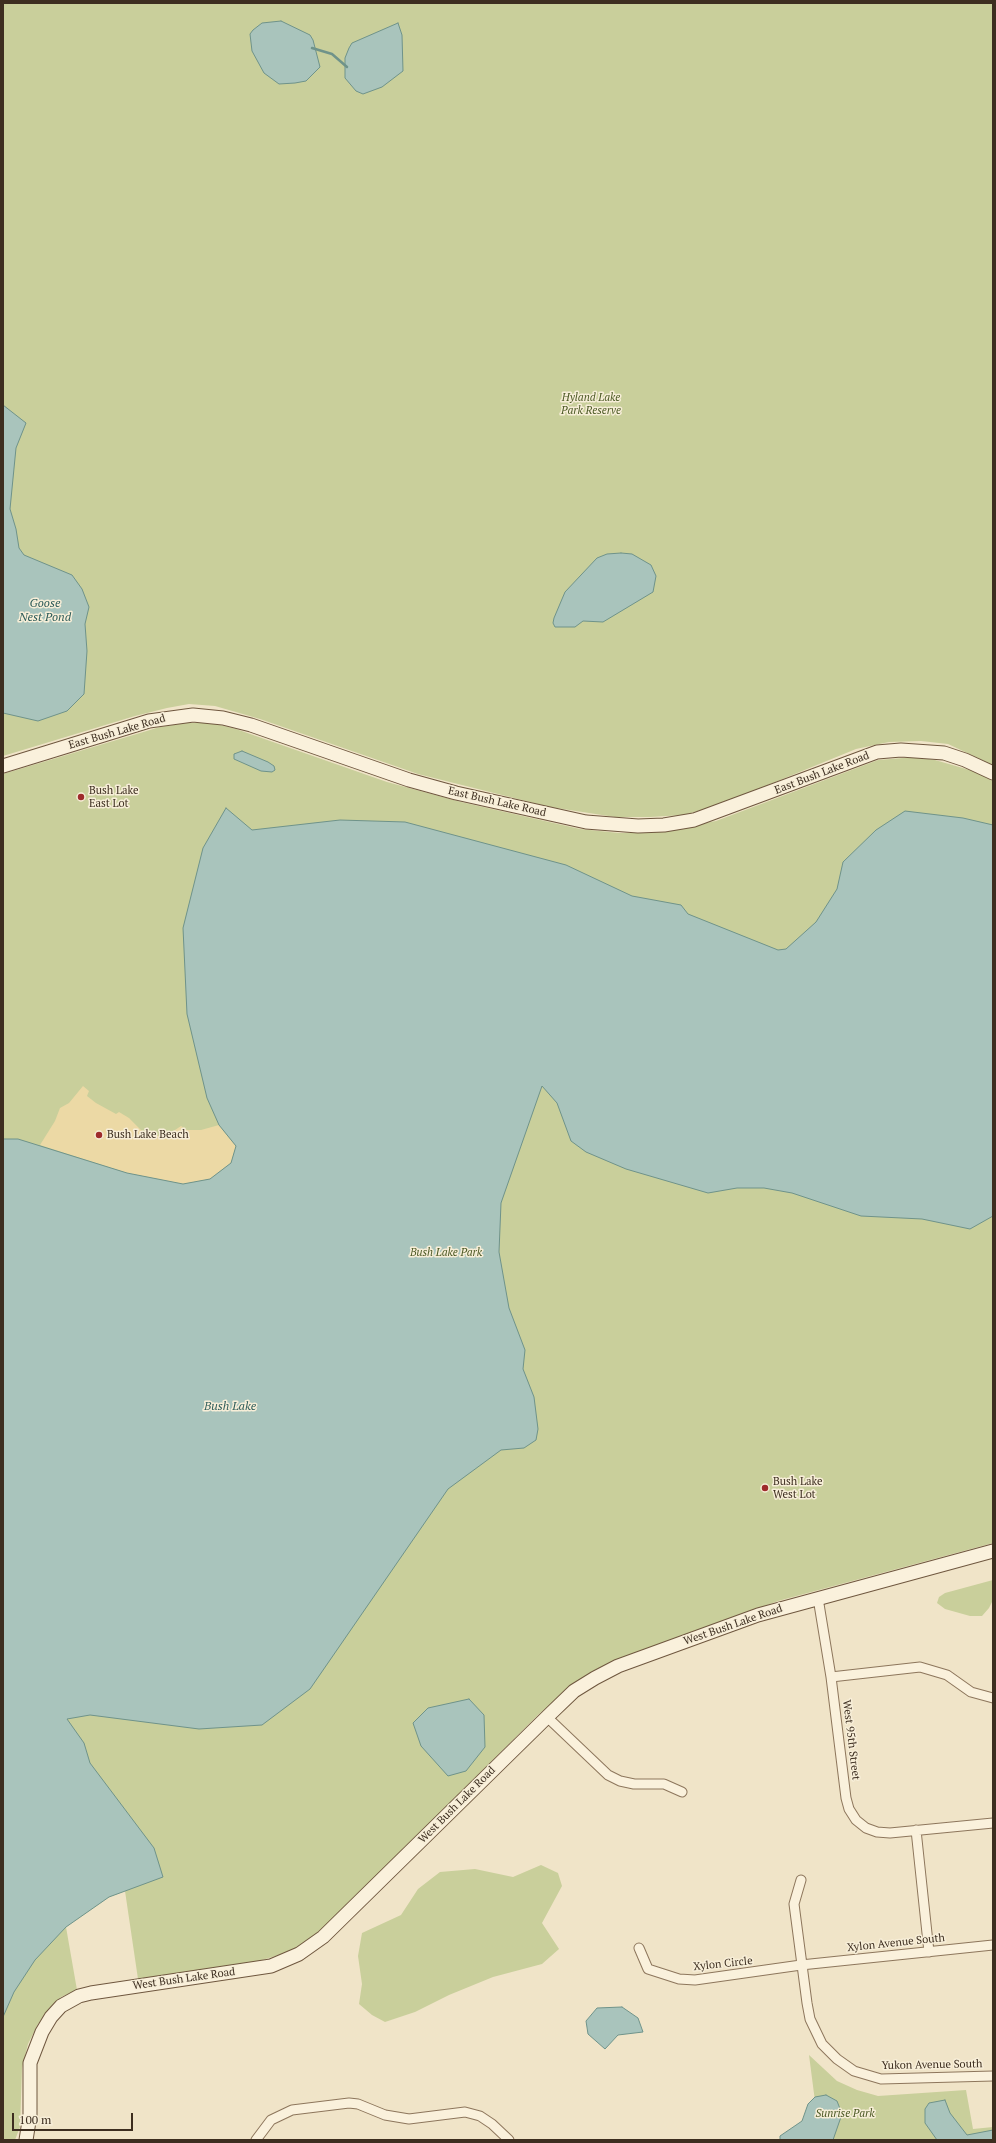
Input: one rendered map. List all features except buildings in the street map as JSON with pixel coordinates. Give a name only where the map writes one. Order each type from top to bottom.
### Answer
[{"type":"street","name":"East Bush Lake Road","points":[[3,766],[149,721],[193,714],[223,718],[252,725],[408,780],[456,793],[586,822],[638,826],[664,825],[694,820],[877,752],[901,750],[944,753],[993,773]]},
{"type":"street","name":"West Bush Lake Road","points":[[26,2140],[30,2115],[30,2063],[42,2032],[51,2017],[61,2006],[74,1998],[91,1993],[271,1966],[299,1954],[324,1937],[574,1691],[618,1666],[758,1615],[993,1550]]},
{"type":"street","name":"West 95th Street","points":[[818,1598],[831,1677],[846,1798],[849,1809],[856,1820],[866,1828],[877,1832],[993,1823]]},
{"type":"street","points":[[831,1677],[920,1667],[947,1675],[971,1692],[993,1698]]},
{"type":"street","points":[[547,1717],[608,1775],[620,1781],[634,1784],[664,1784],[682,1792]]},
{"type":"street","points":[[916,1830],[929,1952]]},
{"type":"street","name":"Yukon Avenue South","points":[[801,1880],[794,1904],[810,2019],[817,2034],[827,2049],[837,2059],[854,2071],[871,2077],[898,2080],[993,2076]]},
{"type":"street","name":"Xylon Avenue South","points":[[802,1965],[993,1945]]},
{"type":"street","name":"Xylon Circle","points":[[639,1948],[648,1969],[679,1979],[712,1979],[802,1965]]},
{"type":"street","points":[[256,2140],[271,2120],[286,2112],[302,2108],[349,2103],[358,2104],[385,2115],[409,2119],[465,2112],[480,2116],[492,2124],[509,2140]]},
{"type":"green space","name":"Hyland Lake Park Reserve","points":[[3,3],[993,3],[993,765],[948,744],[921,741],[889,742],[856,749],[719,805],[684,815],[615,817],[550,807],[418,774],[260,719],[215,706],[189,704],[167,708],[135,716],[3,756]]},
{"type":"green space","name":"Bush Lake Park","points":[[187,723],[212,723],[236,729],[387,782],[461,802],[580,829],[619,833],[650,833],[716,821],[878,760],[916,757],[935,760],[973,771],[993,781],[993,1543],[778,1601],[617,1662],[560,1696],[539,1714],[337,1915],[313,1936],[289,1952],[252,1963],[138,1979],[125,1891],[109,1897],[66,1927],[77,1990],[61,1997],[38,2024],[28,2044],[22,2068],[20,2127],[15,2140],[3,2140],[3,774],[160,727]]},
{"type":"green space","points":[[993,1580],[993,1600],[989,1608],[982,1616],[970,1616],[945,1609],[937,1603],[939,1597],[945,1593]]},
{"type":"green space","points":[[541,1865],[558,1873],[562,1886],[542,1923],[559,1949],[542,1964],[493,1977],[449,1995],[415,2012],[385,2022],[372,2015],[359,2004],[362,1984],[358,1956],[362,1933],[401,1915],[418,1889],[440,1872],[475,1869],[513,1877]]},
{"type":"green space","name":"Sunrise Park","points":[[809,2055],[837,2081],[857,2090],[878,2096],[966,2090],[973,2129],[993,2127],[993,2140],[820,2140]]},
{"type":"sand","name":"Bush Lake Beach","points":[[83,1086],[89,1091],[87,1096],[96,1103],[116,1114],[119,1112],[129,1118],[141,1130],[156,1136],[169,1134],[181,1126],[187,1130],[201,1130],[219,1125],[236,1146],[231,1163],[210,1179],[183,1184],[127,1173],[40,1145],[55,1121],[60,1108],[69,1103]]},
{"type":"water","points":[[281,21],[310,35],[313,40],[320,67],[306,81],[279,84],[264,73],[252,51],[250,34],[253,30],[262,23]]},
{"type":"water","points":[[398,23],[402,35],[403,71],[382,87],[363,94],[356,91],[345,78],[345,58],[352,43]]},
{"type":"water","name":"Goose Nest Pond","points":[[3,405],[26,423],[16,448],[10,509],[16,529],[19,548],[24,555],[72,575],[82,589],[89,607],[85,624],[87,651],[84,694],[67,711],[38,721],[3,713]]},
{"type":"water","points":[[607,554],[632,554],[651,565],[656,576],[653,592],[603,622],[583,621],[575,627],[555,627],[553,623],[554,618],[565,592],[597,558]]},
{"type":"water","points":[[242,751],[268,762],[274,766],[275,770],[272,772],[261,771],[234,759],[234,754]]},
{"type":"water","name":"Bush Lake","points":[[226,808],[252,830],[340,820],[405,822],[566,865],[632,896],[681,905],[688,914],[778,950],[786,949],[816,922],[837,889],[843,862],[876,830],[905,811],[963,818],[993,825],[993,1216],[970,1229],[922,1219],[861,1216],[792,1193],[764,1188],[737,1188],[708,1193],[626,1169],[586,1152],[571,1141],[557,1103],[542,1086],[501,1203],[499,1252],[509,1308],[525,1350],[523,1369],[534,1397],[538,1429],[536,1440],[524,1448],[501,1450],[448,1489],[310,1689],[262,1725],[199,1729],[90,1715],[67,1719],[84,1743],[90,1763],[154,1848],[163,1877],[109,1897],[66,1927],[35,1960],[14,1992],[3,2017],[3,1139],[18,1139],[127,1173],[183,1184],[210,1179],[231,1163],[236,1146],[219,1125],[207,1098],[187,1014],[183,928],[203,848]]},
{"type":"water","points":[[469,1699],[484,1715],[485,1747],[466,1771],[448,1776],[421,1746],[413,1723],[428,1708]]},
{"type":"water","points":[[622,2007],[638,2018],[643,2032],[618,2035],[605,2049],[588,2034],[586,2021],[597,2008]]},
{"type":"water","points":[[826,2095],[837,2101],[842,2114],[833,2140],[780,2140],[780,2136],[802,2121],[808,2104],[815,2097]]},
{"type":"water","points":[[945,2100],[950,2113],[967,2135],[993,2130],[993,2140],[937,2140],[925,2123],[925,2109],[929,2103]]},
{"type":"waterway","points":[[312,48],[332,54],[347,67]]},
{"type":"place","name":"Bush Lake East Lot","points":[[81,797]]},
{"type":"place","name":"Bush Lake Beach","points":[[99,1135]]},
{"type":"place","name":"Bush Lake West Lot","points":[[765,1488]]}]
